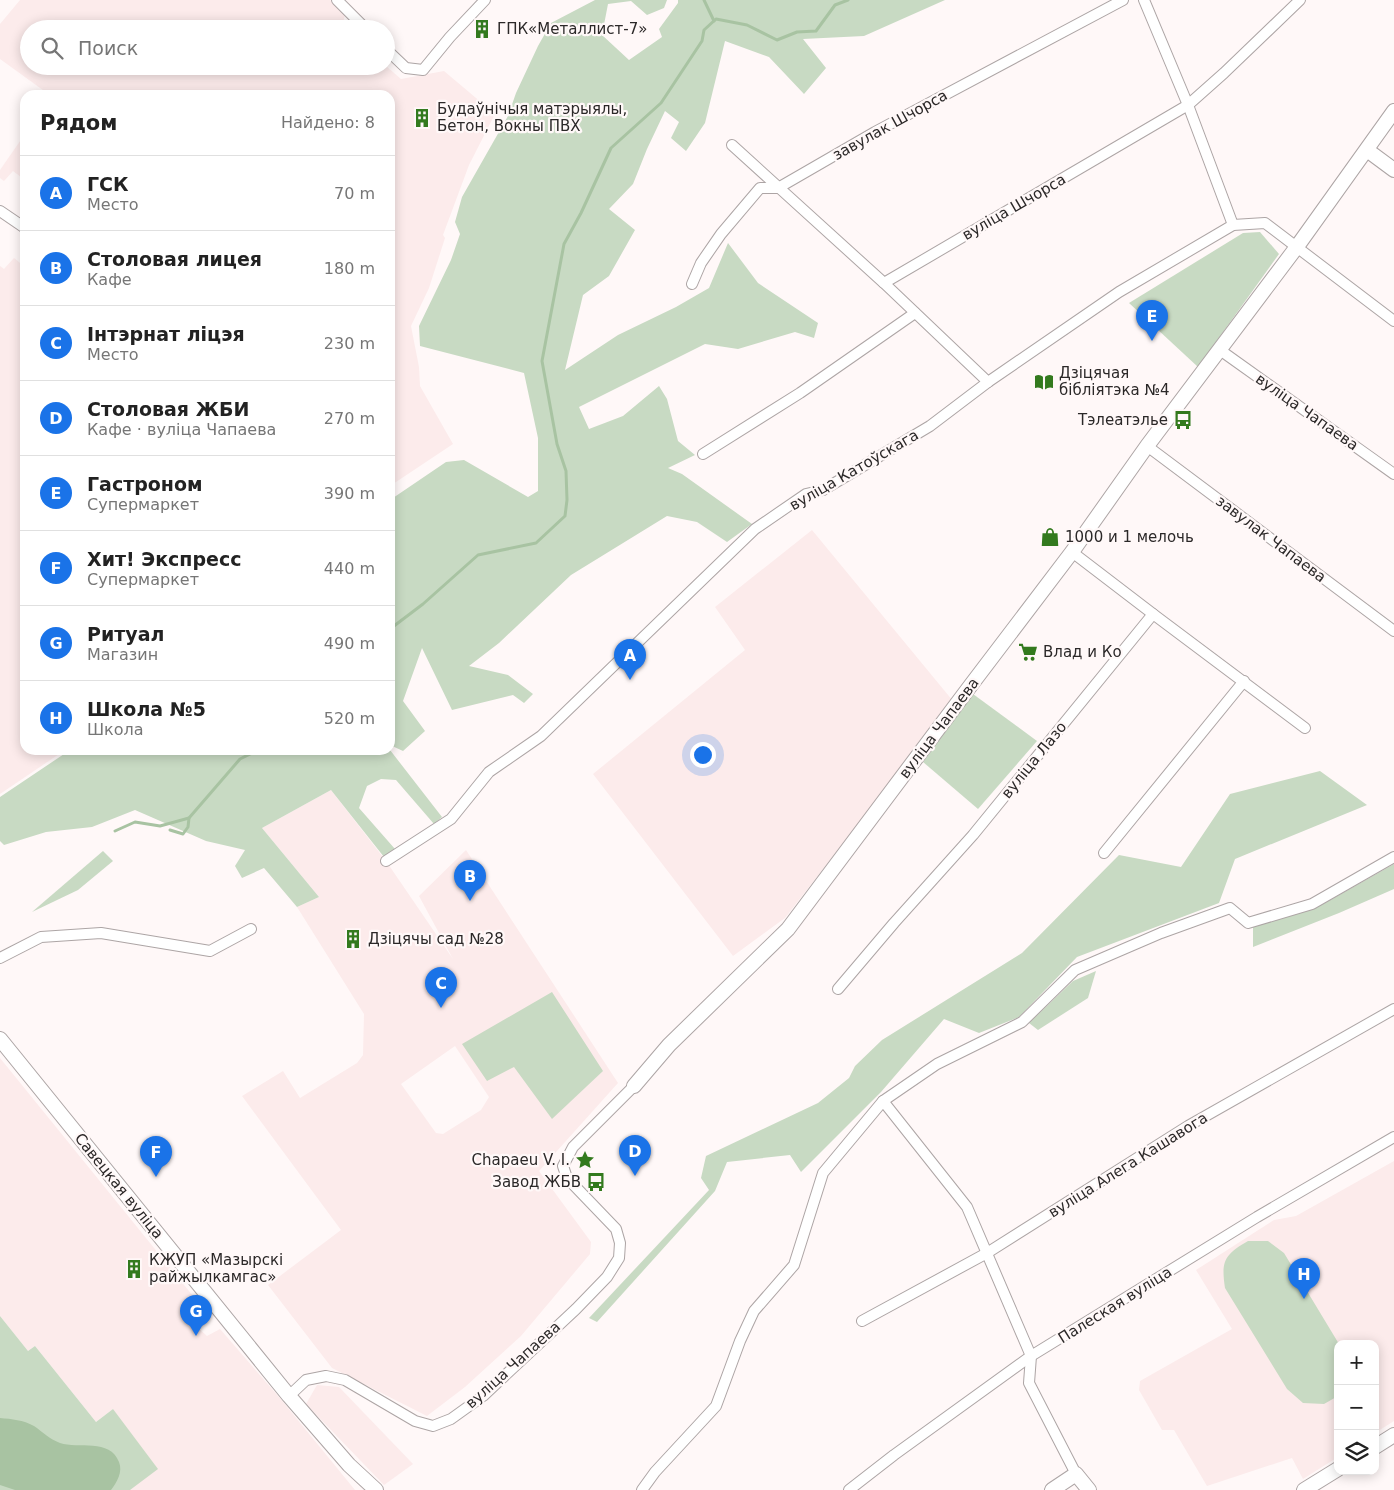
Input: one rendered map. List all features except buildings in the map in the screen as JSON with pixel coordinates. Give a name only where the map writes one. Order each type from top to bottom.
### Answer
[{"type":"street","points":[[336,0],[357,20]]},
{"type":"street","points":[[395,58],[406,68],[422,70],[485,0]]},
{"type":"street","name":"завулак Шчорса","points":[[692,284],[701,263],[721,234],[760,188],[778,188],[875,132],[1123,0]]},
{"type":"street","points":[[1144,0],[1188,105],[1233,225]]},
{"type":"street","name":"вуліца Шчорса","points":[[884,283],[1188,105],[1300,0]]},
{"type":"street","name":"вуліца Чапаева","points":[[289,1396],[306,1380],[326,1376],[344,1380],[415,1421],[433,1426],[451,1419],[483,1396],[576,1309],[607,1277],[620,1258],[620,1243],[616,1229],[567,1178],[563,1166],[573,1147],[634,1086],[669,1045],[788,929],[1072,552],[1147,446],[1296,248],[1394,111]]},
{"type":"street","points":[[732,145],[884,283],[988,382]]},
{"type":"street","points":[[1367,150],[1394,170]]},
{"type":"street","points":[[0,211],[20,225]]},
{"type":"street","name":"вуліца Катоўскага","points":[[386,860],[451,819],[489,772],[540,736],[755,529],[806,494],[823,490],[930,426],[988,382],[1120,292],[1233,225],[1265,223],[1296,248]]},
{"type":"street","points":[[1296,248],[1394,320]]},
{"type":"street","points":[[703,454],[800,393],[915,313]]},
{"type":"street","name":"вуліца Чапаева","points":[[1220,350],[1394,474]]},
{"type":"street","name":"завулак Чапаева","points":[[1147,446],[1394,632]]},
{"type":"street","points":[[1072,552],[1305,728]]},
{"type":"street","name":"вуліца Лазо","points":[[838,989],[973,835],[1153,614]]},
{"type":"street","points":[[1104,854],[1244,681]]},
{"type":"street","points":[[642,1490],[655,1472],[716,1406],[740,1341],[754,1311],[794,1264],[823,1173],[883,1101],[937,1064],[1022,1022],[1075,970],[1161,933],[1230,908],[1248,923],[1312,904],[1394,856]]},
{"type":"street","points":[[0,958],[42,937],[101,933],[210,951],[251,929]]},
{"type":"street","name":"вуліца Алега Кашавога","points":[[862,1321],[987,1253],[1188,1126],[1394,1009]]},
{"type":"street","name":"Савецкая вуліца","points":[[0,1039],[289,1396],[349,1465],[376,1490]]},
{"type":"street","points":[[883,1101],[967,1207],[1031,1356],[1030,1383],[1076,1474],[1089,1490]]},
{"type":"street","name":"Палеская вуліца","points":[[849,1490],[894,1455],[1031,1356],[1257,1217],[1394,1137]]},
{"type":"street","points":[[1379,1444],[1394,1435]]},
{"type":"street","points":[[1304,1490],[1334,1471]]},
{"type":"street","points":[[1052,1490],[1076,1474]]},
{"type":"shaded area","points":[[20,0],[330,0],[345,15],[344,20],[20,20],[20,73],[0,59],[0,24]]},
{"type":"shaded area","points":[[595,0],[667,0],[664,8],[647,15],[631,1],[608,4],[602,35],[629,60],[662,37],[659,29],[678,3],[678,0],[945,0],[864,36],[803,39],[826,68],[804,94],[769,57],[725,41],[705,123],[686,151],[671,138],[679,122],[665,111],[633,184],[609,209],[635,230],[609,276],[583,295],[565,370],[618,335],[676,307],[709,288],[728,243],[758,283],[818,323],[814,338],[795,332],[738,349],[705,344],[579,407],[589,429],[623,416],[659,386],[667,399],[678,441],[695,455],[668,468],[682,474],[752,524],[727,542],[697,522],[667,516],[571,575],[499,643],[469,666],[508,675],[533,694],[524,703],[513,695],[452,710],[422,648],[403,701],[425,731],[403,751],[395,747],[395,497],[446,462],[464,460],[528,497],[538,491],[538,438],[524,373],[420,346],[419,326],[451,260],[460,234],[455,222],[462,197],[508,116],[516,93],[551,23]]},
{"type":"shaded area","points":[[444,71],[495,114],[469,165],[443,235],[445,238],[429,288],[411,326],[419,367],[420,386],[453,444],[395,483],[395,90],[43,90],[22,75],[395,74],[401,79]]},
{"type":"shaded area","points":[[20,141],[20,176],[13,171],[4,181],[0,178],[0,170]]},
{"type":"shaded area","points":[[1260,232],[1279,254],[1198,367],[1129,303],[1243,233]]},
{"type":"shaded area","points":[[14,258],[20,263],[20,755],[58,755],[0,794],[0,266],[4,269]]},
{"type":"shaded area","points":[[812,530],[953,701],[785,918],[733,956],[593,774],[745,650],[715,607]]},
{"type":"shaded area","points":[[973,694],[1037,741],[978,809],[923,762]]},
{"type":"shaded area","points":[[63,755],[394,755],[442,817],[434,824],[396,780],[381,779],[367,786],[359,808],[395,849],[384,857],[331,790],[262,828],[319,897],[297,907],[264,868],[242,878],[235,866],[245,850],[206,841],[135,810],[92,827],[46,832],[4,845],[0,841],[0,797]]},
{"type":"shaded area","points":[[1320,771],[1367,805],[1235,859],[1219,903],[1077,957],[1019,1017],[979,1033],[944,1019],[881,1092],[801,1172],[790,1155],[727,1162],[715,1191],[597,1322],[589,1318],[709,1190],[701,1178],[706,1156],[818,1103],[849,1078],[855,1066],[882,1040],[1022,953],[1119,855],[1181,867],[1230,794]]},
{"type":"shaded area","points":[[331,790],[386,861],[453,959],[419,896],[466,850],[618,1083],[539,1171],[591,1242],[590,1254],[521,1336],[465,1387],[427,1416],[332,1368],[268,1285],[341,1230],[242,1096],[283,1071],[300,1098],[357,1063],[363,1055],[364,1014],[297,907],[319,897],[262,828]],"holes":[[[455,1046],[489,1097],[481,1110],[443,1134],[436,1133],[401,1084]]]},
{"type":"shaded area","points":[[103,851],[113,861],[78,890],[32,912]]},
{"type":"shaded area","points":[[1394,864],[1394,889],[1253,947],[1253,925],[1316,908]]},
{"type":"shaded area","points":[[1096,971],[1088,998],[1038,1030],[1029,1023],[1073,981]]},
{"type":"shaded area","points":[[552,992],[603,1071],[552,1119],[514,1067],[487,1081],[462,1044]]},
{"type":"shaded area","name":"КЖУП «Мазырскі райжылкамгас»","points":[[0,1058],[206,1312],[197,1327],[207,1336],[220,1329],[279,1397],[355,1490],[130,1490],[113,1409],[96,1422],[35,1346],[28,1351],[0,1316]]},
{"type":"shaded area","points":[[1394,1161],[1394,1421],[1379,1430],[1379,1340],[1334,1340],[1334,1460],[1303,1479],[1292,1458],[1207,1486],[1174,1430],[1162,1430],[1139,1390],[1140,1381],[1232,1329],[1196,1270],[1274,1220],[1296,1216]]},
{"type":"shaded area","points":[[1248,1241],[1268,1241],[1284,1253],[1337,1340],[1334,1340],[1334,1398],[1324,1404],[1303,1403],[1287,1389],[1225,1288],[1224,1265],[1234,1250]]},
{"type":"shaded area","points":[[0,1316],[28,1351],[35,1346],[96,1422],[113,1409],[158,1469],[130,1490],[0,1490]]},
{"type":"shaded area","points":[[317,1385],[339,1387],[413,1464],[384,1485],[306,1404]]},
{"type":"shaded area","points":[[0,1418],[30,1424],[60,1443],[101,1447],[109,1450],[119,1462],[120,1473],[117,1480],[111,1490],[15,1490],[0,1485]]},
{"type":"waterway","points":[[704,0],[714,21]]},
{"type":"waterway","points":[[395,625],[423,604],[478,555],[536,543],[565,516],[567,500],[566,471],[557,444],[542,361],[564,244],[581,213],[611,148],[661,103],[702,41],[704,30],[716,19],[747,25],[777,40],[797,32],[816,31],[835,5],[848,0]]},
{"type":"waterway","points":[[115,831],[135,822],[160,826],[189,818],[240,759],[248,755]]},
{"type":"waterway","points":[[170,830],[183,834],[188,827],[189,818]]},
{"type":"place","name":"ГПК«Металлист-7»","points":[[482,29]]},
{"type":"place","name":"Будаўнічыя матэрыялы, Бетон, Вокны ПВХ","points":[[422,118]]},
{"type":"place","name":"Гастроном","points":[[1152,341]]},
{"type":"place","name":"Дзіцячая бібліятэка №4","points":[[1044,382]]},
{"type":"place","name":"Тэлеатэлье","points":[[1183,420]]},
{"type":"place","name":"1000 и 1 мелочь","points":[[1050,537]]},
{"type":"place","name":"Влад и Ко","points":[[1028,652]]},
{"type":"place","name":"ГСК","points":[[630,680]]},
{"type":"place","name":"Столовая лицея","points":[[470,901]]},
{"type":"place","name":"Дзіцячы сад №28","points":[[353,939]]},
{"type":"place","name":"Інтэрнат ліцэя","points":[[441,1008]]},
{"type":"place","name":"Chapaeu V. I.","points":[[585,1160]]},
{"type":"place","name":"Столовая ЖБИ","points":[[635,1176]]},
{"type":"place","name":"Хит! Экспресс","points":[[156,1177]]},
{"type":"place","name":"Завод ЖБВ","points":[[596,1182]]},
{"type":"place","name":"КЖУП «Мазырскі райжылкамгас»","points":[[134,1269]]},
{"type":"place","name":"Школа №5","points":[[1304,1299]]},
{"type":"place","name":"Ритуал","points":[[196,1336]]}]
